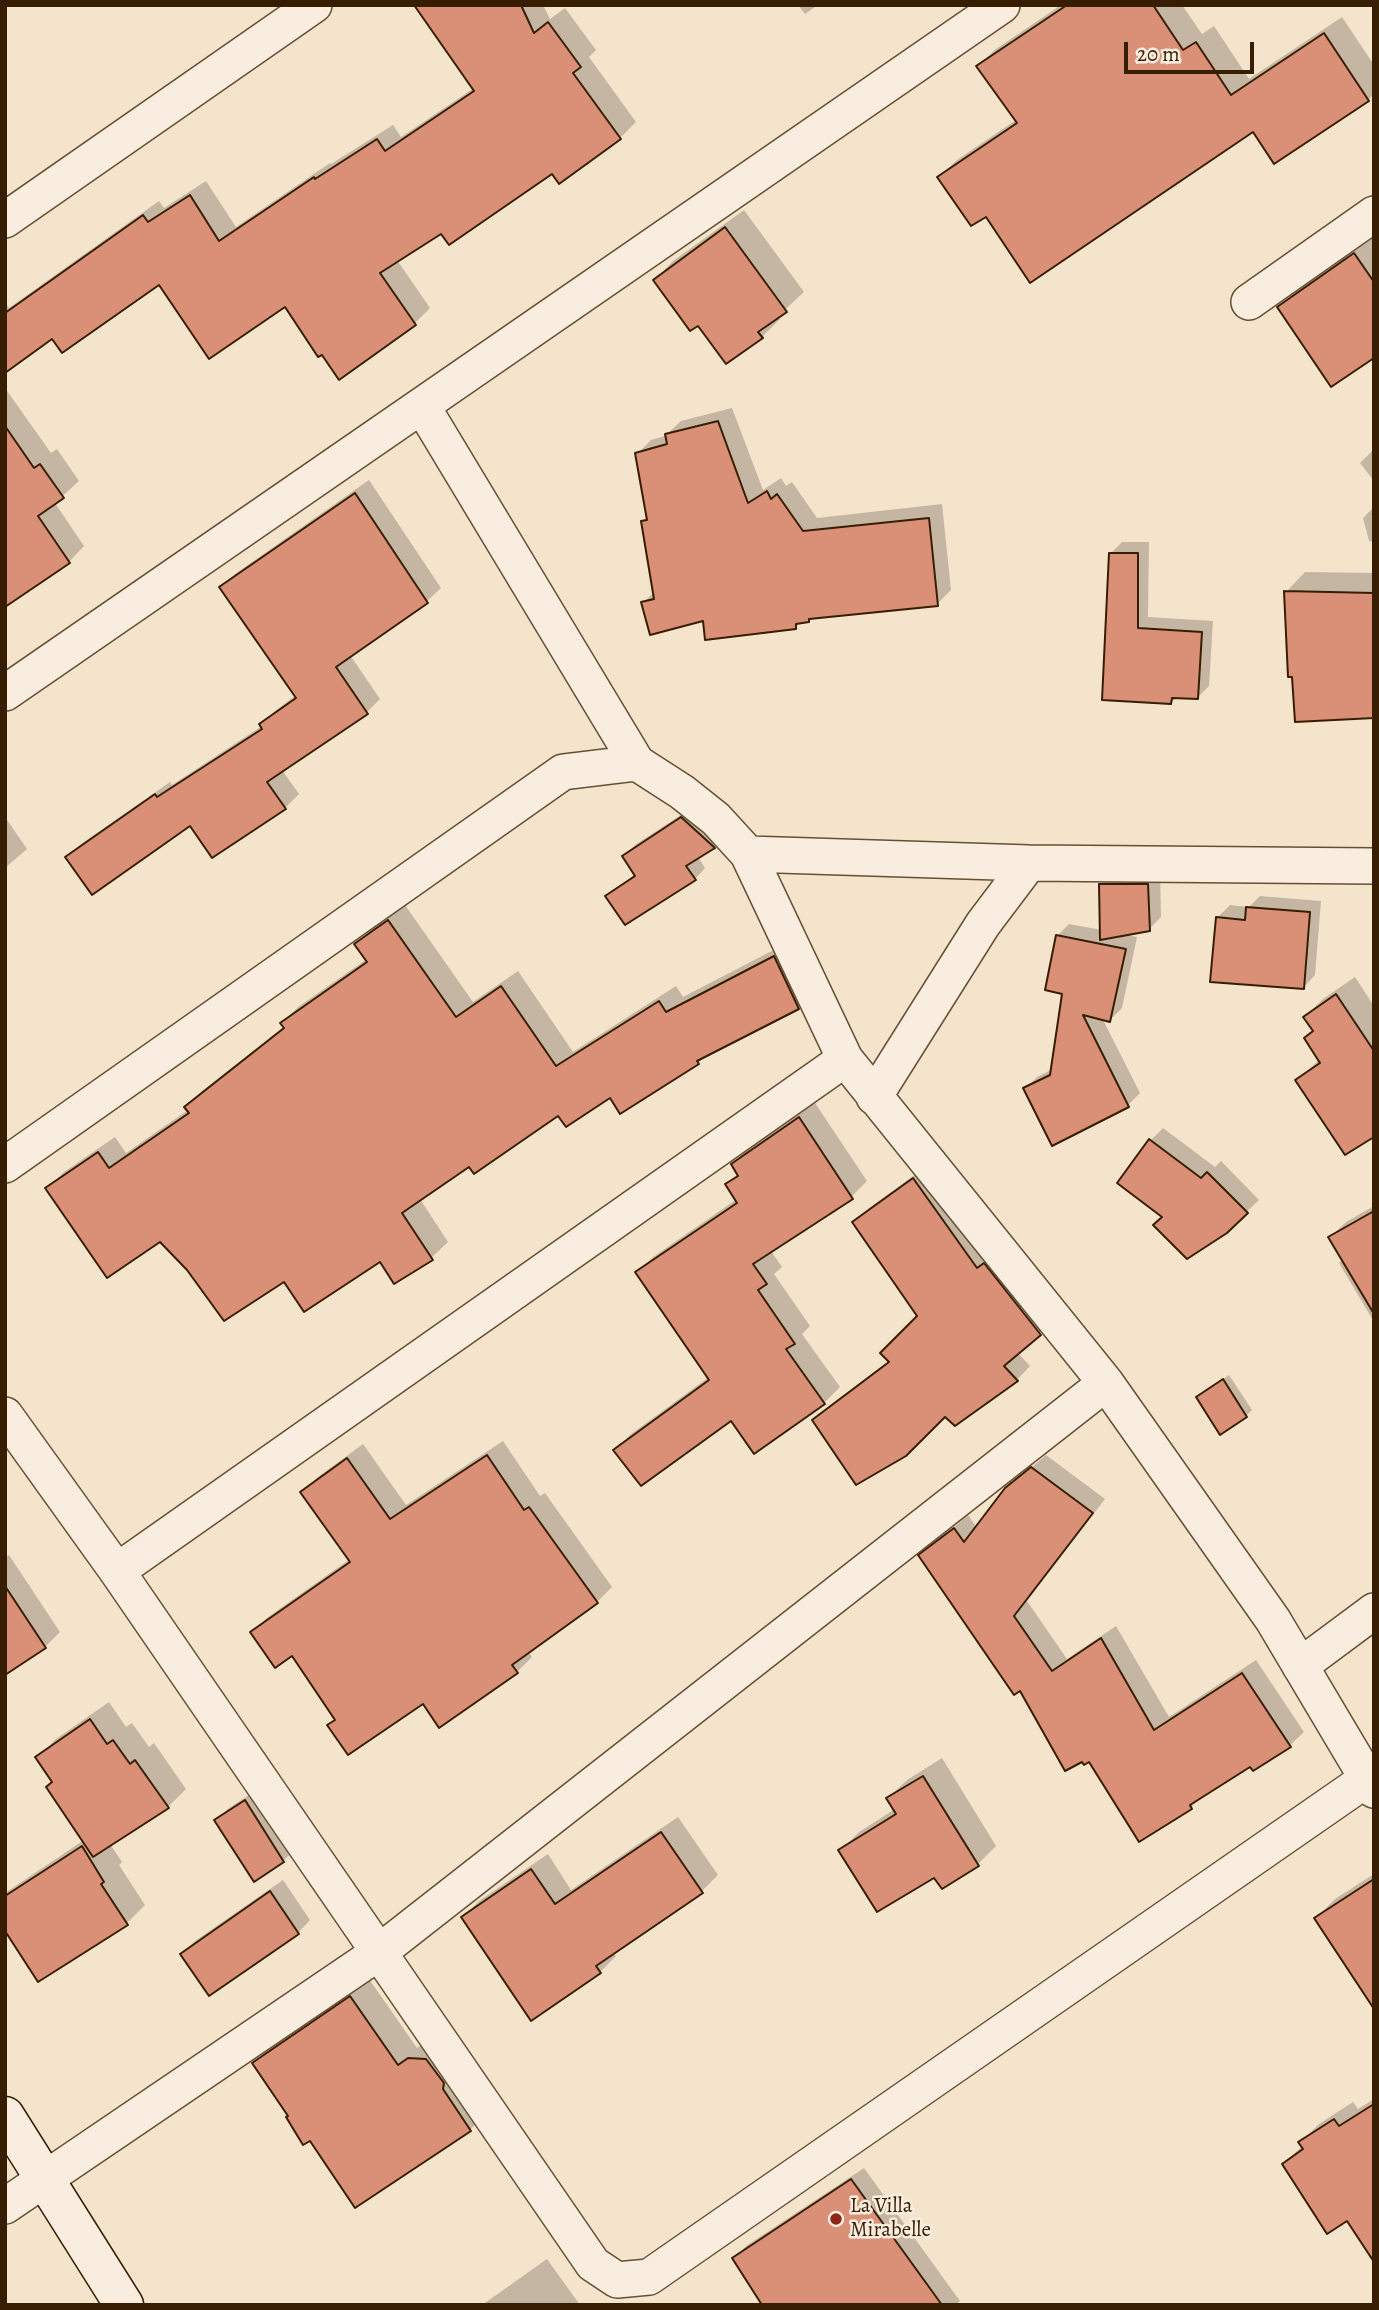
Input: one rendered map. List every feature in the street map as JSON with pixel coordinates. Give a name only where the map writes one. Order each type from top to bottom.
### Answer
[{"type":"street","points":[[5,220],[314,5]]},
{"type":"street","points":[[5,694],[1002,5]]},
{"type":"street","points":[[1248,302],[1374,214]]},
{"type":"street","points":[[5,1415],[117,1571],[593,2264],[617,2280],[649,2277],[1370,1785],[1273,1620],[1106,1382],[845,1059],[748,854],[716,819],[637,763],[422,406]]},
{"type":"street","points":[[5,1165],[563,772],[637,763]]},
{"type":"street","points":[[748,854],[1029,863],[1374,866]]},
{"type":"street","points":[[874,1097],[983,924],[1029,863]]},
{"type":"street","points":[[117,1571],[845,1059]]},
{"type":"street","points":[[5,2206],[378,1953],[1106,1382]]},
{"type":"street","points":[[1300,1666],[1374,1611]]},
{"type":"street","points":[[5,2116],[124,2305]]},
{"type":"building","points":[[414,5],[521,5],[534,33],[548,22],[581,67],[573,73],[621,139],[559,184],[552,174],[449,245],[441,234],[380,273],[416,325],[339,380],[322,355],[318,357],[285,307],[209,359],[159,285],[62,353],[52,339],[5,373],[5,313],[143,215],[148,222],[190,195],[219,241],[314,177],[315,179],[377,139],[385,151],[474,91]]},
{"type":"building","points":[[1067,5],[1153,5],[1183,50],[1196,42],[1231,95],[1324,33],[1369,101],[1274,164],[1253,132],[1030,283],[986,217],[971,226],[937,177],[1017,123],[976,66]]},
{"type":"building","points":[[725,227],[787,312],[758,332],[763,338],[726,364],[698,326],[690,331],[653,280]]},
{"type":"building","points":[[1354,253],[1374,282],[1374,358],[1331,387],[1277,307]]},
{"type":"building","points":[[718,421],[748,503],[767,491],[771,499],[777,494],[803,531],[929,518],[938,606],[809,619],[809,622],[796,624],[796,629],[705,640],[703,621],[650,635],[641,602],[654,599],[641,521],[647,520],[635,453],[667,444],[665,434]]},
{"type":"building","points":[[5,426],[34,468],[40,464],[64,498],[38,516],[70,563],[5,607]]},
{"type":"building","points":[[355,493],[428,603],[336,667],[368,714],[267,782],[286,809],[212,858],[190,826],[92,895],[65,857],[155,794],[157,797],[262,729],[259,724],[296,698],[219,587]]},
{"type":"building","points":[[1109,553],[1138,553],[1138,628],[1202,632],[1198,699],[1172,698],[1171,704],[1102,700]]},
{"type":"building","points":[[1284,591],[1374,593],[1374,718],[1295,722],[1292,677],[1288,677]]},
{"type":"building","points":[[681,817],[715,848],[686,866],[696,880],[625,925],[605,896],[635,876],[622,856]]},
{"type":"building","points":[[1099,884],[1148,884],[1150,931],[1100,940]]},
{"type":"building","points":[[1246,907],[1310,912],[1304,989],[1210,982],[1216,917],[1245,920]]},
{"type":"building","points":[[388,920],[456,1017],[501,986],[556,1066],[659,1001],[666,1012],[774,956],[799,1009],[697,1061],[699,1064],[620,1114],[610,1098],[566,1127],[558,1116],[474,1174],[469,1167],[402,1213],[433,1260],[394,1284],[380,1262],[304,1312],[284,1282],[224,1321],[187,1270],[160,1242],[107,1278],[45,1188],[98,1152],[109,1168],[189,1113],[184,1107],[284,1028],[280,1023],[367,962],[354,944]]},
{"type":"building","points":[[1056,935],[1126,949],[1110,1022],[1083,1015],[1129,1107],[1052,1146],[1023,1088],[1050,1075],[1062,994],[1045,990]]},
{"type":"building","points":[[1336,994],[1374,1051],[1374,1137],[1345,1155],[1295,1080],[1320,1063],[1304,1038],[1313,1031],[1303,1017]]},
{"type":"building","points":[[799,1117],[853,1199],[753,1264],[767,1284],[758,1290],[795,1344],[786,1349],[825,1404],[754,1454],[731,1421],[641,1486],[613,1450],[709,1380],[635,1272],[737,1203],[725,1184],[738,1176],[731,1164]]},
{"type":"building","points":[[1149,1139],[1201,1178],[1207,1172],[1248,1213],[1227,1233],[1187,1259],[1153,1225],[1162,1217],[1117,1183]]},
{"type":"building","points":[[913,1178],[977,1268],[984,1263],[1041,1335],[1004,1366],[1018,1381],[955,1426],[945,1417],[906,1456],[856,1485],[812,1420],[889,1362],[880,1353],[917,1316],[852,1222]]},
{"type":"building","points":[[1374,1211],[1374,1314],[1328,1237]]},
{"type":"building","points":[[1223,1379],[1247,1417],[1220,1435],[1196,1397]]},
{"type":"building","points":[[487,1455],[524,1510],[529,1507],[598,1603],[512,1665],[518,1673],[439,1728],[423,1704],[348,1755],[327,1725],[335,1720],[292,1656],[275,1668],[250,1632],[350,1562],[300,1492],[347,1458],[390,1519]]},
{"type":"building","points":[[1031,1467],[1093,1513],[1014,1616],[1052,1671],[1101,1638],[1154,1730],[1242,1673],[1291,1747],[1253,1771],[1250,1767],[1190,1805],[1192,1809],[1139,1842],[1089,1762],[1084,1765],[1082,1762],[1065,1771],[1020,1691],[1014,1695],[918,1555],[954,1528],[964,1542],[1005,1488]]},
{"type":"building","points":[[5,1586],[46,1648],[5,1675]]},
{"type":"building","points":[[90,1719],[107,1744],[113,1740],[130,1764],[135,1760],[169,1808],[93,1857],[46,1787],[52,1782],[35,1757]]},
{"type":"building","points":[[923,1776],[979,1866],[942,1889],[934,1878],[877,1912],[838,1850],[896,1814],[886,1798]]},
{"type":"building","points":[[245,1800],[284,1862],[254,1882],[214,1820]]},
{"type":"building","points":[[661,1832],[703,1893],[596,1966],[601,1973],[531,2021],[461,1917],[531,1869],[555,1904]]},
{"type":"building","points":[[82,1846],[104,1882],[101,1884],[128,1925],[38,1982],[5,1931],[5,1896]]},
{"type":"building","points":[[1374,1879],[1374,2009],[1314,1918]]},
{"type":"building","points":[[270,1891],[299,1934],[209,1996],[180,1954]]},
{"type":"building","points":[[350,1996],[398,2065],[408,2058],[426,2059],[444,2083],[443,2089],[471,2131],[355,2208],[310,2141],[303,2145],[286,2117],[288,2116],[252,2063]]},
{"type":"building","points":[[1374,2104],[1374,2262],[1347,2221],[1327,2234],[1282,2164],[1303,2149],[1298,2142],[1334,2119],[1339,2126]]},
{"type":"building","name":"La Villa Mirabelle","points":[[851,2179],[942,2305],[762,2305],[732,2258]]},
{"type":"place","name":"La Villa Mirabelle","points":[[836,2219]]}]
